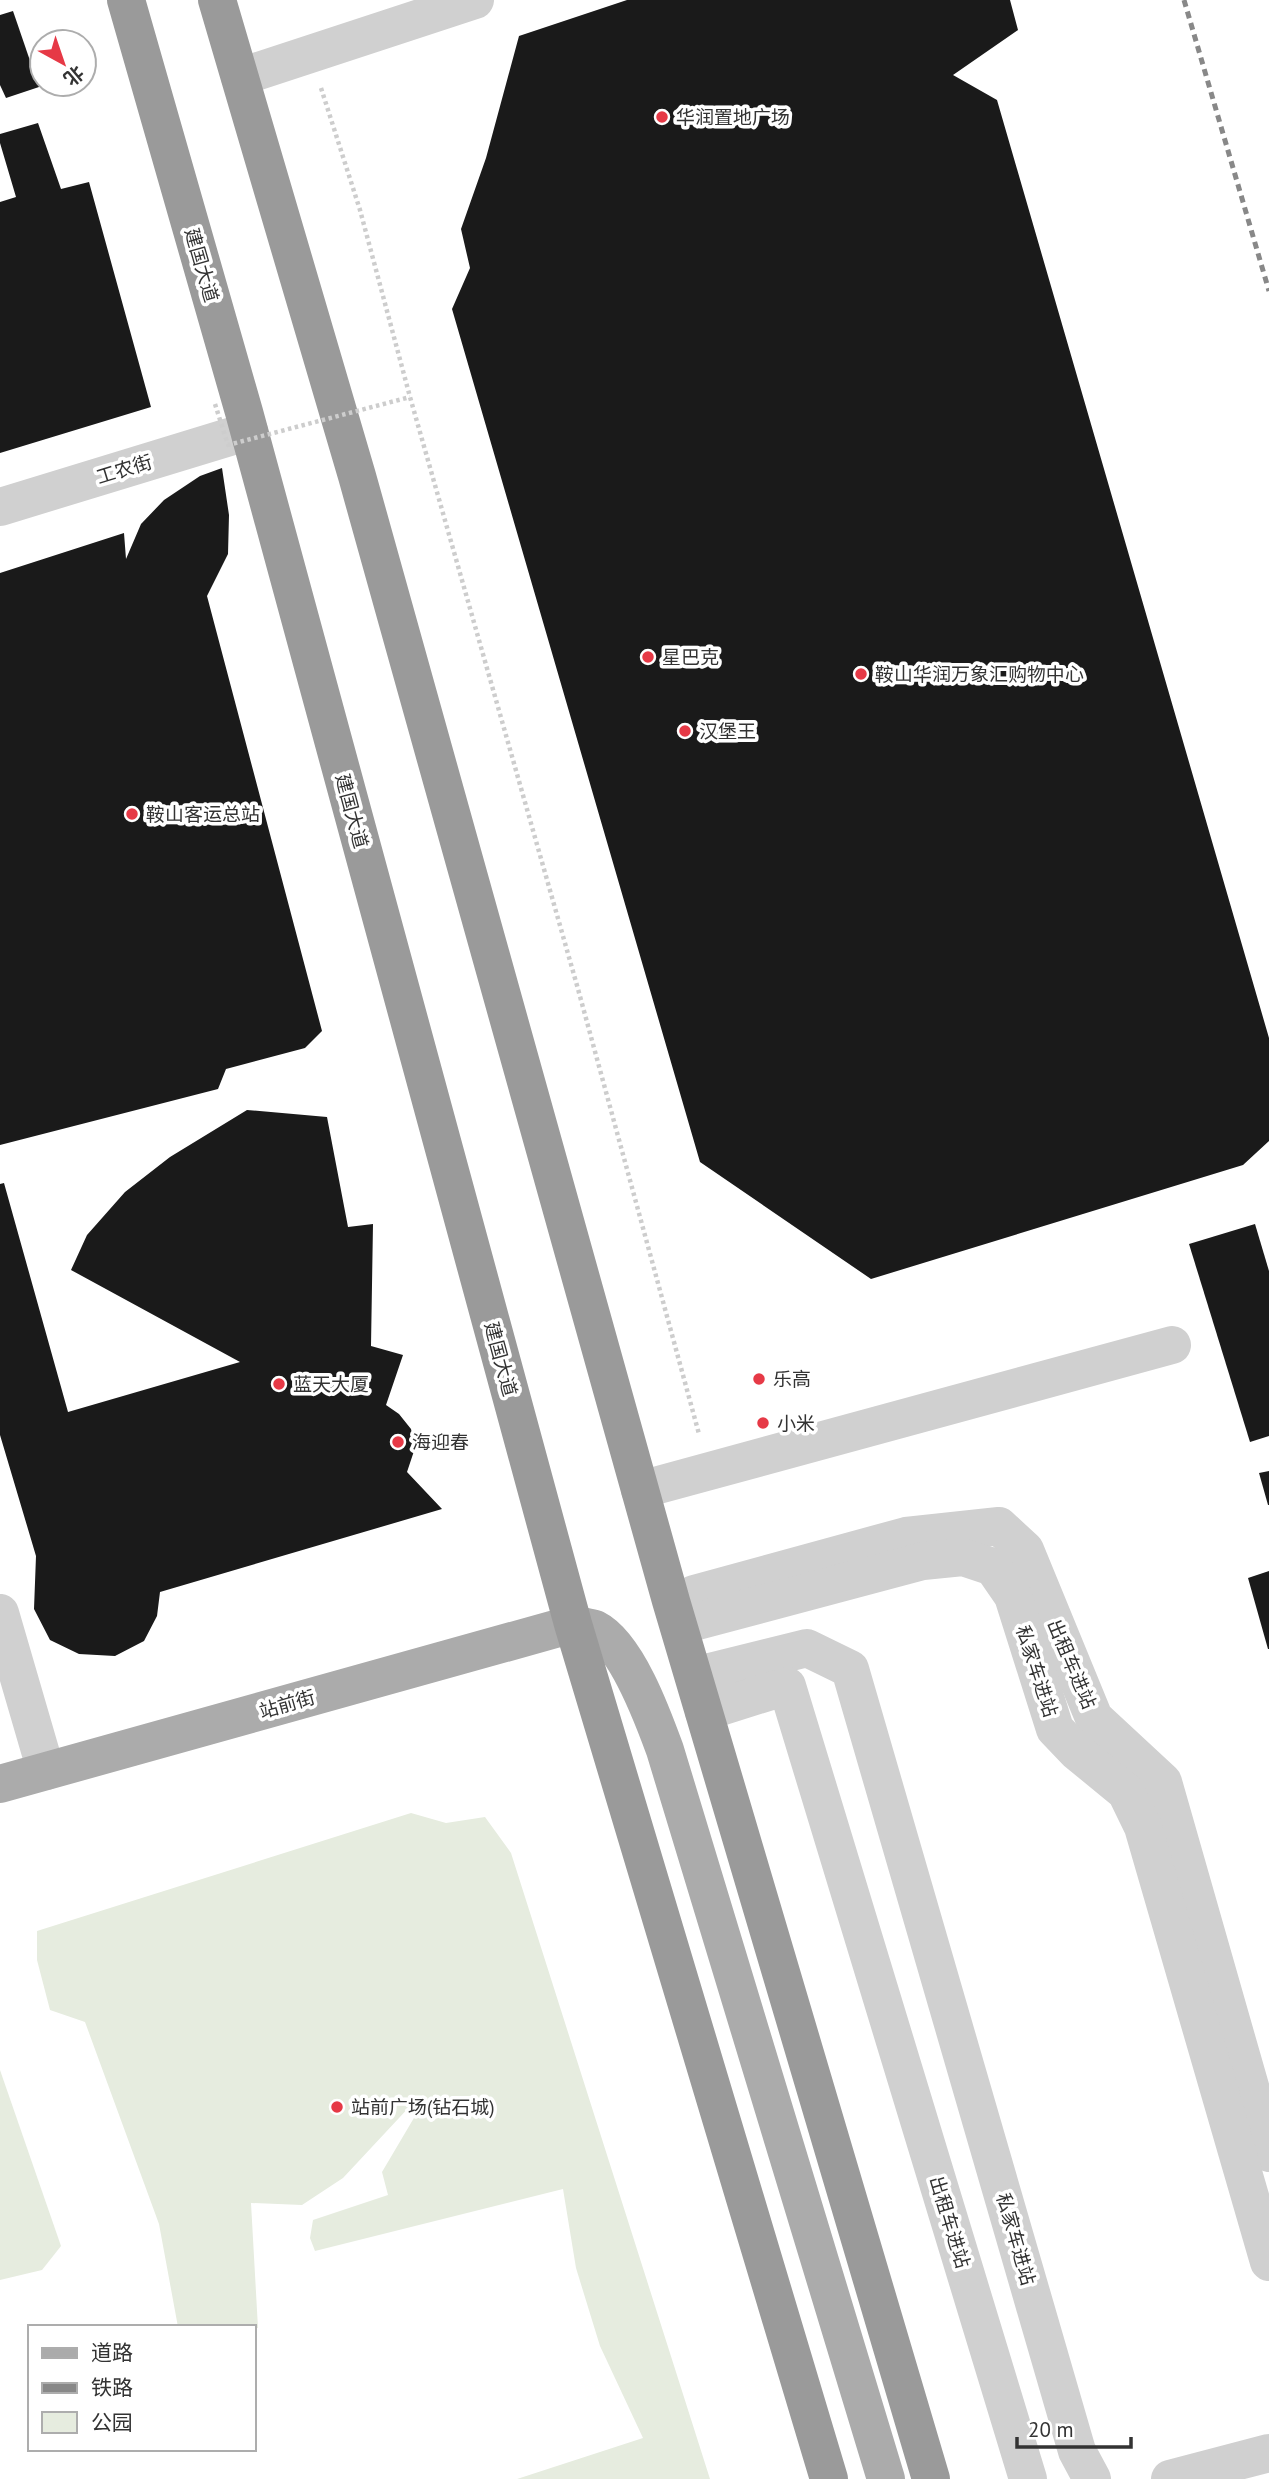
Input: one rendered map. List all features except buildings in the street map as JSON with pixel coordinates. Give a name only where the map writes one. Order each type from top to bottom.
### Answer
[{"type":"highway","name":"建国大道","points":[[126,0],[236,416],[573,1624],[829,2479]]},
{"type":"highway","points":[[217,0],[357,476],[675,1613],[931,2479]]},
{"type":"main road","name":"站前街","points":[[0,1784],[573,1624]]},
{"type":"main road","points":[[573,1624],[596,1630],[614,1647],[643,1693],[665,1749],[886,2479]]},
{"type":"street","points":[[240,77],[475,0]]},
{"type":"street","name":"工农街","points":[[0,488],[236,416]]},
{"type":"street","name":"工农街","points":[[0,507],[236,416]]},
{"type":"street","points":[[640,1490],[1172,1345]]},
{"type":"street","name":"出租车进站","points":[[675,1613],[906,1536],[999,1526],[1025,1550],[1094,1718],[1163,1782],[1269,2153]]},
{"type":"street","name":"私家车进站","points":[[675,1613],[923,1561],[963,1557],[993,1567],[1013,1597],[1055,1729],[1076,1751],[1126,1792],[1143,1827],[1269,2262]]},
{"type":"street","points":[[0,1613],[46,1771]]},
{"type":"street","name":"私家车进站","points":[[699,1694],[807,1648],[850,1669],[1077,2451],[1092,2479]]},
{"type":"street","name":"出租车进站","points":[[699,1694],[787,1686],[1028,2479]]},
{"type":"street","points":[[1170,2479],[1269,2453]]},
{"type":"street","points":[[1255,2479],[1269,2475]]},
{"type":"path","points":[[310,54],[360,210],[410,397],[578,989],[709,1471]]},
{"type":"path","points":[[236,416],[228,445],[410,397]]},
{"type":"green space","points":[[411,1813],[446,1823],[485,1817],[511,1853],[710,2479],[517,2479],[643,2438],[600,2346],[576,2268],[563,2189],[315,2251],[310,2238],[313,2220],[388,2195],[382,2172],[421,2106],[413,2103],[343,2178],[302,2205],[251,2203],[258,2328],[256,2325],[178,2325],[159,2224],[85,2022],[50,2010],[37,1960],[37,1931]]},
{"type":"green space","points":[[0,2070],[61,2246],[42,2270],[0,2280]]},
{"type":"railway","points":[[1184,0],[1269,291]]},
{"type":"place","name":"华润置地广场","points":[[662,117]]},
{"type":"place","name":"星巴克","points":[[648,657]]},
{"type":"place","name":"鞍山华润万象汇购物中心","points":[[861,674]]},
{"type":"place","name":"汉堡王","points":[[685,731]]},
{"type":"place","name":"鞍山客运总站","points":[[132,814]]},
{"type":"place","name":"乐高","points":[[759,1379]]},
{"type":"place","name":"蓝天大厦","points":[[279,1384]]},
{"type":"place","name":"小米","points":[[763,1423]]},
{"type":"place","name":"海迎春","points":[[398,1442]]},
{"type":"place","name":"站前广场(钻石城)","points":[[337,2107]]}]
